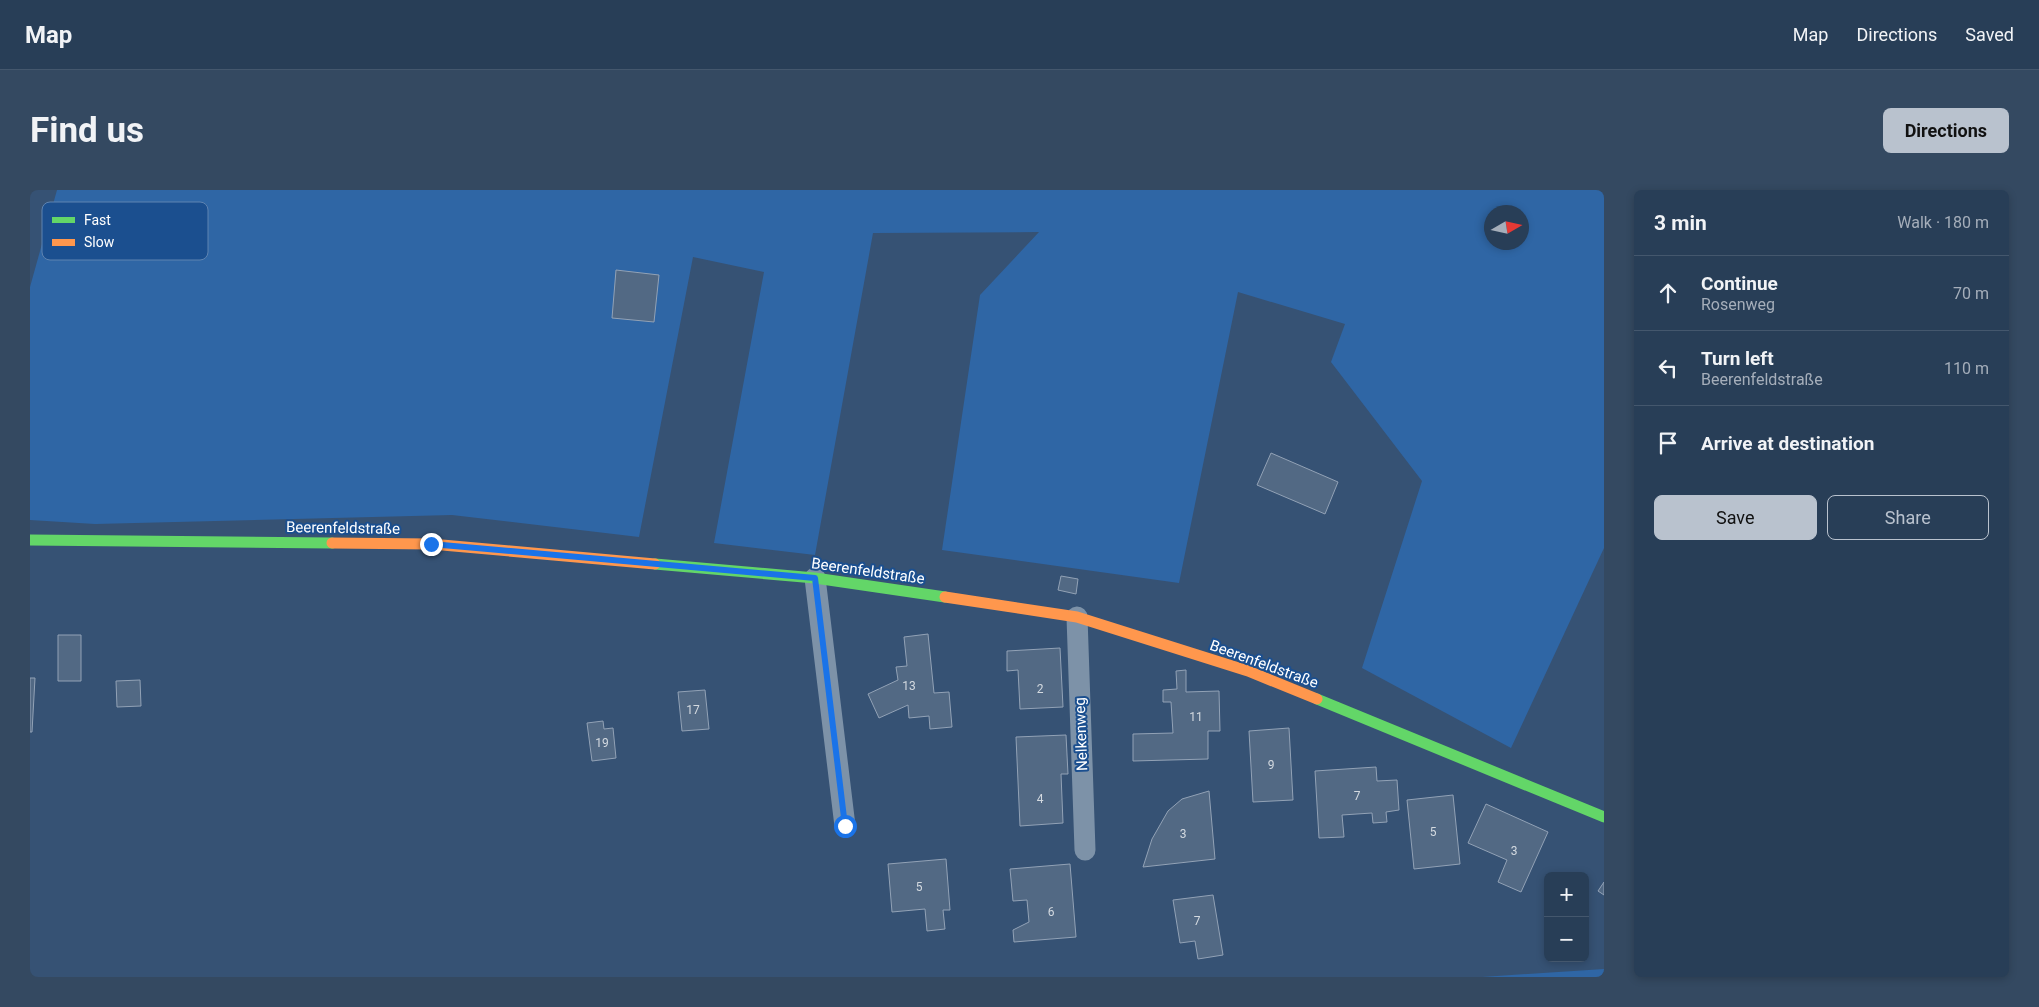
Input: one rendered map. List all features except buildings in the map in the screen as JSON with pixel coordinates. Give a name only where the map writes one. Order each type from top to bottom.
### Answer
[{"type":"street","name":"Beerenfeldstraße","points":[[30,540],[431,544],[815,578],[1077,617],[1248,671],[1604,817]]},
{"type":"street","points":[[815,578],[845,826]]},
{"type":"street","name":"Nelkenweg","points":[[1077,617],[1085,850]]},
{"type":"shaded area","points":[[57,190],[1604,190],[1604,548],[1511,748],[1362,668],[1422,481],[1331,362],[1345,324],[1238,292],[1179,583],[942,550],[980,295],[1039,232],[873,233],[815,555],[714,543],[764,272],[693,257],[639,537],[452,515],[95,524],[30,520],[30,287],[42,244],[42,260],[208,260],[208,202],[54,202]]},
{"type":"shaded area","points":[[1604,969],[1604,977],[1482,977]]},
{"type":"traffic: fast","points":[[30,540],[332,543]]},
{"type":"traffic: fast","points":[[655,564],[815,578],[945,597]]},
{"type":"traffic: fast","points":[[1317,699],[1604,817]]},
{"type":"traffic: slow","points":[[332,543],[431,544],[655,564]]},
{"type":"traffic: slow","points":[[945,597],[1077,617],[1248,671],[1317,699]]},
{"type":"route","points":[[431,544],[815,578],[845,826]]}]
